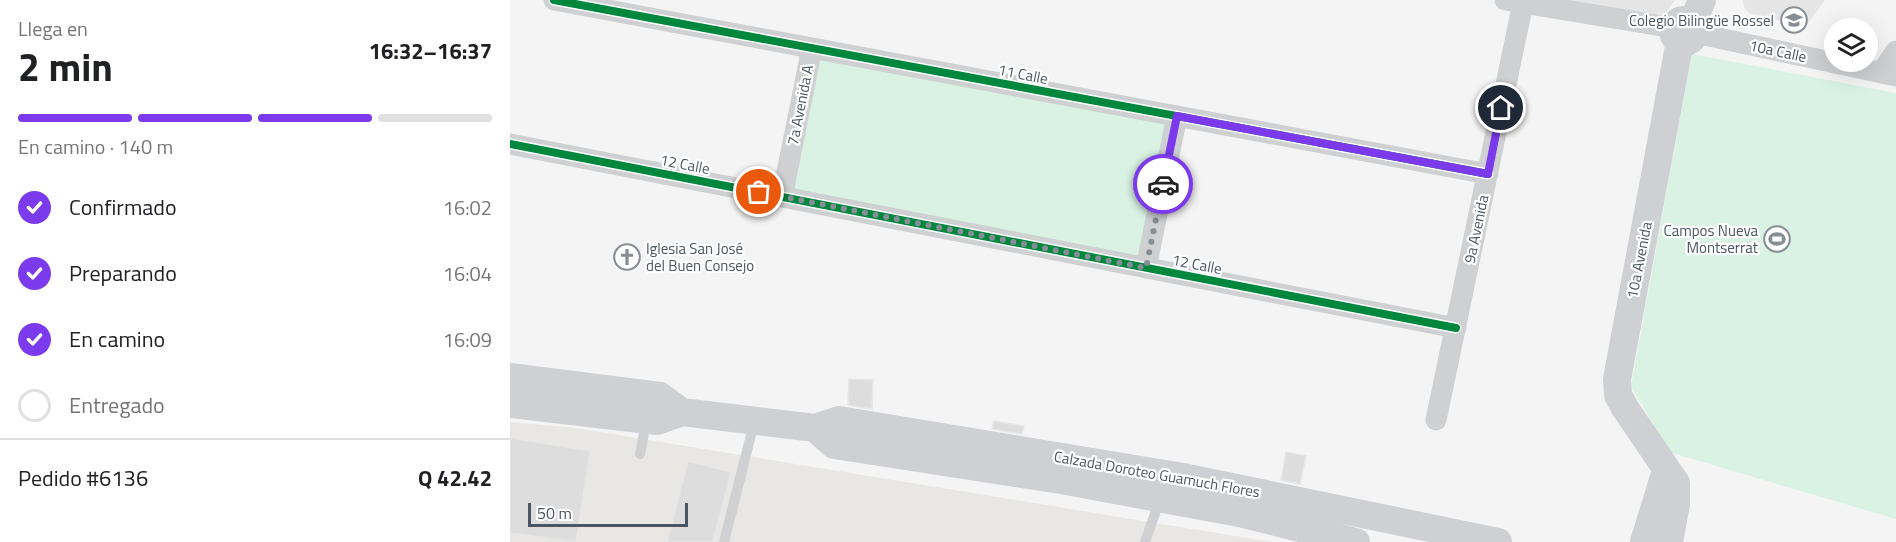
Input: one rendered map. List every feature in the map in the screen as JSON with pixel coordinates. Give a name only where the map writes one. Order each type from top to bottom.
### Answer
[{"type":"main road","name":"10a Avenida","points":[[1669,542],[1676,504],[1676,483],[1625,408],[1618,395],[1617,379],[1689,21]]},
{"type":"main road","name":"Calzada Doroteo Guamuch Flores","points":[[510,401],[660,396],[682,412]]},
{"type":"main road","name":"Calzada Doroteo Guamuch Flores","points":[[510,401],[657,422],[682,412],[814,428],[839,420],[1183,477],[1498,542]]},
{"type":"main road","name":"Calzada Doroteo Guamuch Flores","points":[[814,428],[834,445],[1061,480],[1239,513],[1296,535],[1356,542]]},
{"type":"main road","points":[[1644,542],[1664,480],[1666,466]]},
{"type":"street","name":"11 Calle","points":[[554,0],[1488,174]]},
{"type":"street","name":"10a Calle","points":[[1514,2],[1689,21],[1888,74]]},
{"type":"street","name":"9a Avenida","points":[[1437,420],[1488,174],[1514,2]]},
{"type":"street","name":"7a Avenida A","points":[[782,197],[812,48]]},
{"type":"street","points":[[1888,74],[1896,51]]},
{"type":"street","points":[[1146,268],[1177,116]]},
{"type":"street","name":"12 Calle","points":[[510,144],[1456,328]]},
{"type":"street","points":[[1296,535],[1304,501]]},
{"type":"lane","points":[[640,454],[646,420]]},
{"type":"lane","points":[[724,542],[755,421]]},
{"type":"lane","points":[[1145,542],[1160,499]]},
{"type":"shaded area","points":[[1570,0],[1675,0],[1661,19]]},
{"type":"shaded area","name":"Colegio Bilingüe Rossel","points":[[1743,0],[1825,0],[1805,27],[1749,13],[1744,7]]},
{"type":"shaded area","points":[[510,422],[576,428],[1272,542],[510,542]]},
{"type":"green space","name":"Campos Nueva Montserrat","points":[[1692,54],[1896,93],[1896,519],[1669,452],[1631,386]]},
{"type":"green space","points":[[817,56],[1170,122],[1142,261],[791,191]]},
{"type":"building","points":[[849,379],[873,380],[872,409],[848,405]]},
{"type":"building","points":[[994,421],[1024,426],[1022,434],[992,429]]},
{"type":"building","points":[[510,438],[590,451],[576,542],[510,533]]},
{"type":"building","points":[[1286,452],[1306,456],[1300,484],[1281,480]]},
{"type":"building","points":[[688,461],[731,472],[713,542],[667,542]]},
{"type":"cycle path","points":[[554,0],[1488,174]]},
{"type":"cycle path","points":[[510,144],[1456,328]]},
{"type":"way so far","points":[[759,192],[1146,268],[1163,184]]},
{"type":"place","name":"Colegio Bilingüe Rossel","points":[[1794,20]]},
{"type":"place","name":"Campos Nueva Montserrat","points":[[1777,239]]},
{"type":"place","name":"Iglesia San José del Buen Consejo","points":[[627,257]]},
{"type":"route","points":[[1163,184],[1177,116],[1488,174],[1501,108]]}]
